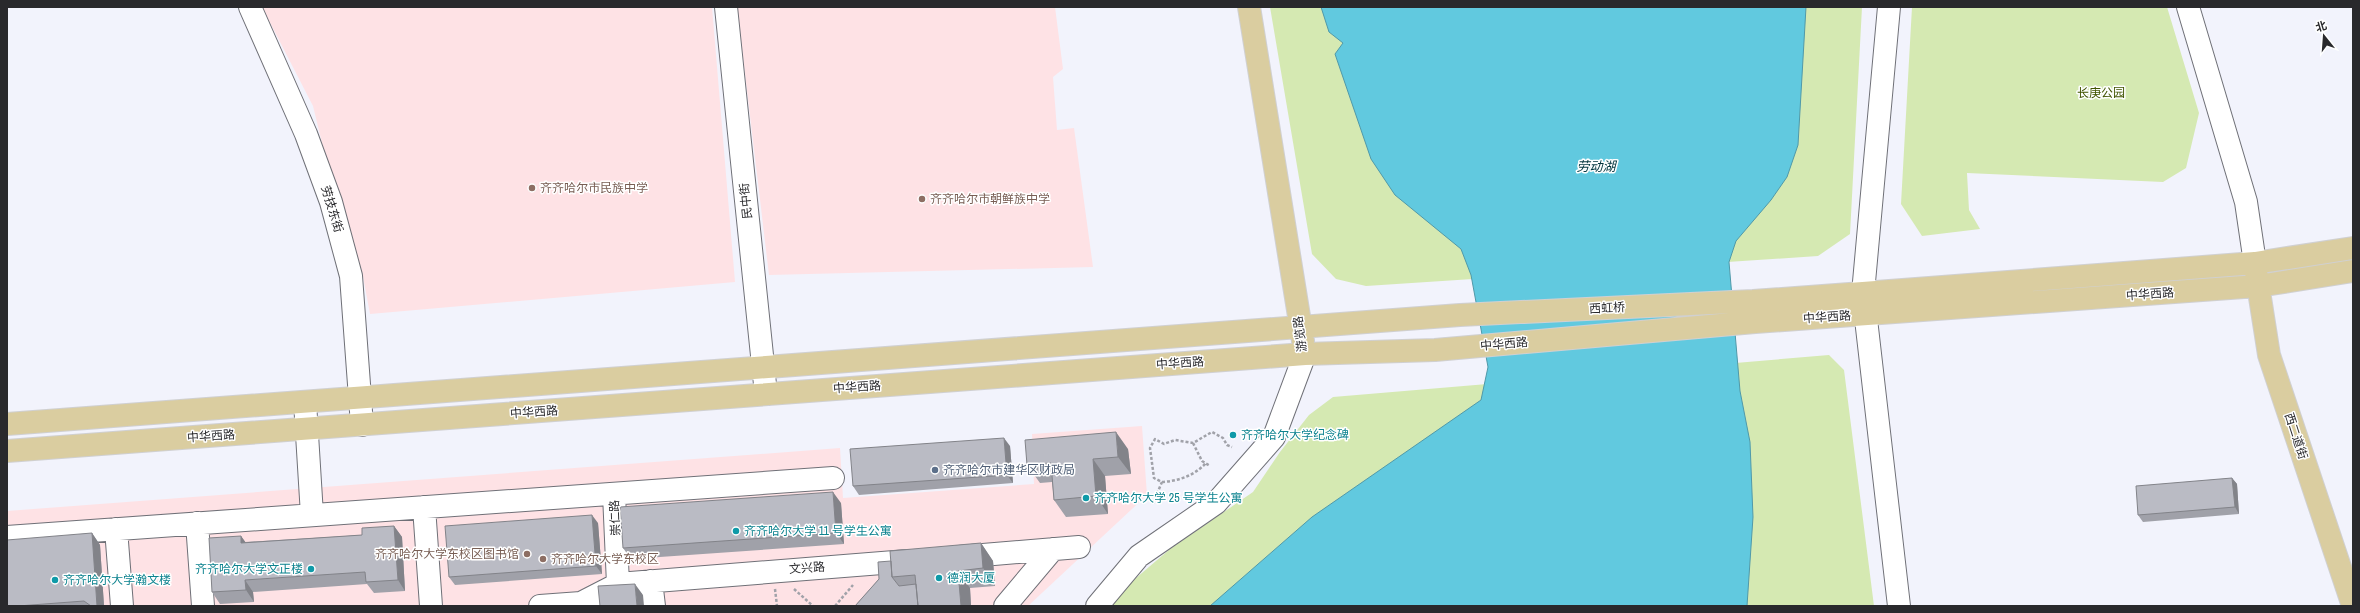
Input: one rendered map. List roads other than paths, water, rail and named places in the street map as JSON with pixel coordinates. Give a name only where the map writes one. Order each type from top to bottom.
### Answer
[{"type":"main road","name":"游览路","points":[[1249,7],[1304,354]]},
{"type":"main road","name":"中华西路","points":[[1753,301],[2255,262],[2353,248]]},
{"type":"main road","name":"西二道街","points":[[2255,262],[2269,355],[2316,501],[2353,606]]},
{"type":"main road","name":"中华西路","points":[[7,451],[1304,354],[1435,350],[1755,322],[2258,286],[2353,271]]},
{"type":"main road","name":"西虹桥","points":[[1300,327],[1460,315],[1753,301]]},
{"type":"main road","points":[[7,424],[1300,327]]},
{"type":"street","name":"劳技东街","points":[[250,7],[306,134],[331,202],[351,276],[362,425]]},
{"type":"street","name":"民中街","points":[[726,7],[766,394]]},
{"type":"street","points":[[1889,7],[1863,293],[1864,314],[1899,606]]},
{"type":"street","points":[[2188,7],[2246,202],[2255,262]]},
{"type":"street","name":"游览路","points":[[1097,606],[1139,556],[1216,503],[1274,437],[1304,354]]},
{"type":"street","points":[[305,402],[312,515]]},
{"type":"street","points":[[7,537],[833,478]]},
{"type":"street","name":"崇仁路","points":[[614,494],[618,584]]},
{"type":"street","points":[[424,507],[431,606]]},
{"type":"street","points":[[197,523],[203,606]]},
{"type":"street","points":[[116,529],[122,606]]},
{"type":"street","name":"文兴路","points":[[540,606],[581,603],[618,584],[1079,547]]},
{"type":"street","points":[[1005,606],[1053,549]]},
{"type":"street","points":[[652,581],[654,606]]},
{"type":"street","points":[[598,606],[598,601],[618,584]]},
{"type":"water","name":"劳动湖","points":[[1321,7],[1806,7],[1798,145],[1787,177],[1771,200],[1736,241],[1729,262],[1740,391],[1750,442],[1753,517],[1747,606],[1210,606],[1312,517],[1481,400],[1488,367],[1471,275],[1461,249],[1395,195],[1371,159],[1335,54],[1343,43],[1329,32]]},
{"type":"place","name":"齐齐哈尔市民族中学","points":[[532,188]]},
{"type":"place","name":"齐齐哈尔市朝鲜族中学","points":[[922,199]]},
{"type":"place","name":"齐齐哈尔大学纪念碑","points":[[1233,435]]},
{"type":"place","name":"齐齐哈尔市建华区财政局","points":[[935,470]]},
{"type":"place","name":"齐齐哈尔大学 25 号学生公寓","points":[[1086,498]]},
{"type":"place","name":"齐齐哈尔大学 11 号学生公寓","points":[[736,531]]},
{"type":"place","name":"齐齐哈尔大学东校区图书馆","points":[[527,554]]},
{"type":"place","name":"齐齐哈尔大学东校区","points":[[543,559]]},
{"type":"place","name":"齐齐哈尔大学文正楼","points":[[311,569]]},
{"type":"place","name":"德润大厦","points":[[939,578]]},
{"type":"place","name":"齐齐哈尔大学瀚文楼","points":[[55,580]]},
{"type":"park label","name":"长庚公园","points":[[2101,93]]}]
